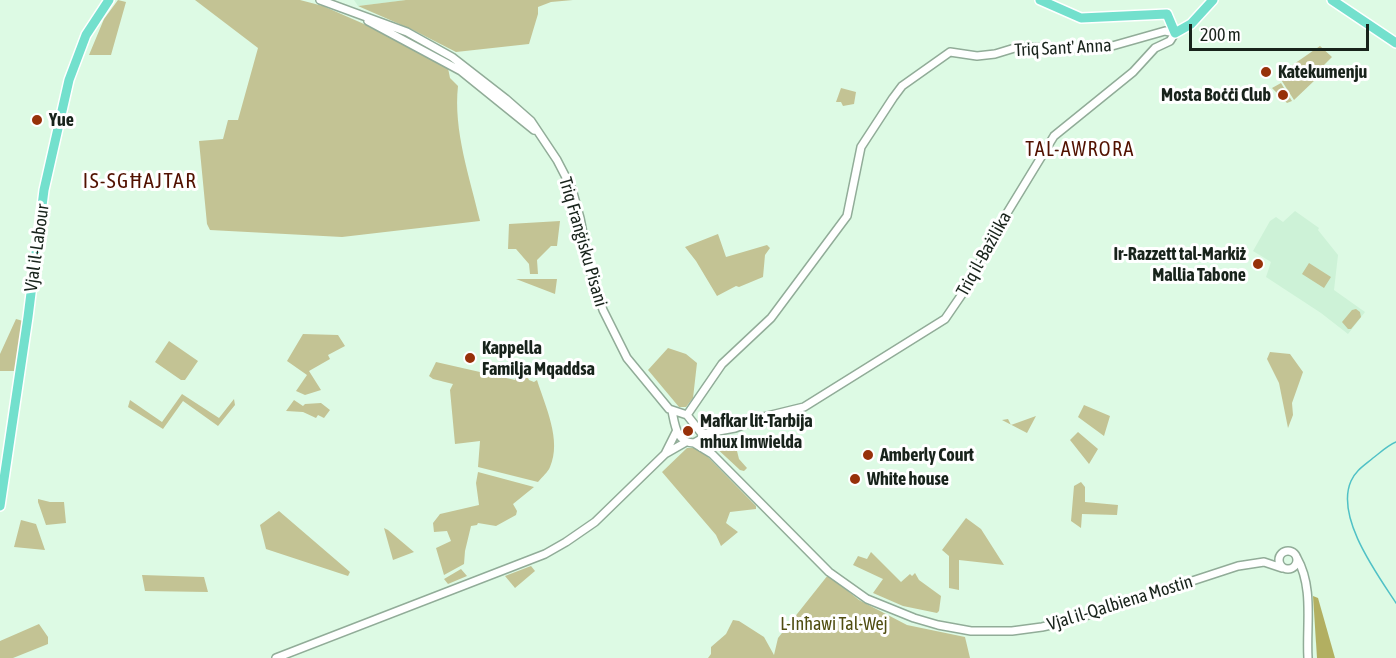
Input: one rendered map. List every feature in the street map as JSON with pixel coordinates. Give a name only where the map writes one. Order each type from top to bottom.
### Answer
[{"type":"main road","name":"Vjal il-Labour","points":[[0,506],[49,168],[69,80],[86,35],[109,0]]},
{"type":"main road","points":[[1040,0],[1081,18],[1167,14],[1175,33]]},
{"type":"main road","name":"Triq il-Bażilika","points":[[1175,33],[1191,24],[1213,0]]},
{"type":"main road","points":[[1332,0],[1396,43]]},
{"type":"street","name":"Triq Franġisku Pisani","points":[[320,0],[344,8],[460,71],[538,133],[557,160],[572,189],[591,274],[603,310],[627,358],[672,411],[685,415]]},
{"type":"street","name":"Triq Sant' Anna","points":[[685,415],[722,364],[771,318],[847,216],[856,181],[861,147],[903,86],[950,52],[977,56],[1017,47],[1105,48],[1165,31],[1175,33]]},
{"type":"street","points":[[1160,33],[1160,39],[1164,44]]},
{"type":"street","name":"Triq il-Bażilika","points":[[702,435],[735,428],[763,417],[804,407],[945,319],[969,284],[993,236],[1054,136],[1133,72],[1155,48],[1170,41],[1175,33]]},
{"type":"street","points":[[672,411],[675,428]]},
{"type":"street","points":[[665,454],[675,428],[685,415]]},
{"type":"street","name":"Vjal il-Qalbiena Mostin","points":[[685,415],[702,435],[712,454],[830,572],[867,599],[938,625],[971,631],[1012,631],[1042,627],[1073,620],[1238,566],[1264,562],[1281,554]]},
{"type":"street","name":"Vjal il-Qalbiena Mostin","points":[[675,428],[690,443],[712,454]]},
{"type":"street","points":[[276,658],[544,554],[595,522],[665,454],[702,435]]},
{"type":"street","points":[[1297,558],[1294,567],[1284,568],[1278,560],[1281,554],[1290,551],[1295,554],[1297,558],[1305,580],[1308,658]]},
{"type":"street","name":"Vjal il-Qalbiena Mostin","points":[[1264,562],[1284,568],[1305,580]]},
{"type":"shaded area","points":[[354,0],[408,0],[358,6]]},
{"type":"shaded area","points":[[1295,211],[1319,228],[1318,230],[1338,255],[1334,290],[1365,312],[1348,334],[1321,313],[1266,277],[1271,262],[1253,251],[1270,221],[1276,217],[1283,222]]},
{"type":"shaded area","points":[[1313,596],[1318,598],[1335,658],[1317,658]]},
{"type":"green space","points":[[118,0],[126,2],[111,55],[89,55],[104,19]]},
{"type":"green space","points":[[195,0],[300,0],[323,6],[364,24],[448,68],[450,78],[458,86],[460,137],[480,221],[342,237],[210,230],[207,224],[199,141],[223,139],[228,120],[238,120],[258,48]]},
{"type":"green space","points":[[406,0],[573,0],[551,2],[538,7],[529,44],[456,52],[358,6]]},
{"type":"green space","points":[[1320,46],[1332,57],[1314,75],[1315,80],[1294,100],[1278,75]]},
{"type":"green space","name":"Mosta Boċċi Club","points":[[1281,83],[1292,101],[1287,103],[1272,88]]},
{"type":"green space","points":[[841,88],[856,92],[854,104],[843,106],[841,102],[836,102]]},
{"type":"green space","points":[[560,221],[557,246],[551,246],[537,260],[538,274],[530,274],[529,264],[516,249],[508,249],[509,224]]},
{"type":"green space","points":[[718,234],[726,257],[767,245],[770,248],[765,255],[763,277],[739,287],[736,286],[717,296],[685,247]]},
{"type":"green space","points":[[1309,263],[1331,277],[1324,288],[1302,274]]},
{"type":"green space","points":[[516,279],[557,279],[555,294]]},
{"type":"green space","points":[[1356,309],[1360,312],[1361,317],[1351,329],[1348,329],[1342,322],[1352,310]]},
{"type":"green space","points":[[16,319],[23,321],[15,371],[0,371],[0,354]]},
{"type":"green space","points":[[303,334],[338,335],[345,346],[328,355],[330,359],[309,371],[321,390],[305,395],[296,391],[307,375],[287,361]]},
{"type":"green space","points":[[169,341],[198,361],[185,380],[181,380],[155,362]]},
{"type":"green space","points":[[668,348],[686,354],[697,363],[693,398],[686,407],[679,407],[648,370]]},
{"type":"green space","points":[[1270,352],[1290,354],[1303,372],[1292,403],[1293,415],[1288,428],[1279,383],[1267,359]]},
{"type":"green space","points":[[436,362],[515,380],[516,375],[534,382],[537,380],[551,423],[554,446],[550,467],[538,482],[478,467],[480,441],[455,444],[450,390],[453,384],[429,376]]},
{"type":"green space","points":[[182,394],[219,418],[234,399],[235,405],[218,426],[183,401],[163,429],[128,407],[130,400],[162,422]]},
{"type":"green space","points":[[294,400],[303,406],[321,403],[330,410],[324,418],[318,415],[316,418],[303,412],[286,411]]},
{"type":"green space","points":[[1084,405],[1110,416],[1104,436],[1078,417]]},
{"type":"green space","points":[[1036,416],[1027,433],[1011,425]]},
{"type":"green space","points":[[1078,432],[1098,449],[1089,464],[1070,440]]},
{"type":"green space","points":[[733,435],[739,459],[747,468],[744,471],[740,470],[713,445],[714,439]]},
{"type":"green space","points":[[687,448],[696,448],[703,452],[756,506],[756,509],[730,512],[726,523],[738,532],[721,546],[716,535],[662,472]]},
{"type":"green space","points":[[478,472],[534,487],[513,504],[517,511],[516,515],[496,526],[478,523],[471,526],[464,564],[444,575],[436,548],[451,541],[447,531],[434,532],[433,523],[440,514],[479,505],[476,483]]},
{"type":"green space","points":[[1081,482],[1085,487],[1085,502],[1118,505],[1117,515],[1082,514],[1081,528],[1071,521],[1074,486]]},
{"type":"green space","points":[[38,499],[64,502],[66,523],[46,525]]},
{"type":"green space","points":[[279,511],[350,572],[348,576],[266,549],[260,525]]},
{"type":"green space","points":[[966,518],[981,529],[1004,565],[959,560],[959,590],[949,588],[949,556],[942,550]]},
{"type":"green space","points":[[21,520],[36,524],[45,550],[14,547]]},
{"type":"green space","points":[[384,528],[388,530],[414,552],[393,560]]},
{"type":"green space","points":[[871,552],[901,582],[910,574],[912,576],[915,573],[919,580],[941,596],[939,611],[937,613],[903,606],[873,593],[883,579],[853,565],[858,556],[867,559]]},
{"type":"green space","points":[[531,566],[535,571],[515,588],[505,576]]},
{"type":"green space","points":[[461,569],[467,576],[448,584],[444,579]]},
{"type":"green space","points":[[142,575],[204,577],[208,592],[145,591]]},
{"type":"green space","name":"L-Inħawi Tal-Wej","points":[[828,575],[859,600],[907,625],[965,637],[970,658],[708,658],[711,654],[711,647],[726,634],[733,620],[739,621],[764,637],[774,655],[778,638]]},
{"type":"green space","points":[[39,624],[48,637],[48,644],[13,658],[0,658],[0,641]]},
{"type":"waterway","points":[[1396,442],[1358,471],[1351,481],[1348,495],[1353,528],[1360,545],[1396,603]]},
{"type":"place","name":"Katekumenju","points":[[1266,72]]},
{"type":"place","name":"Mosta Boċċi Club","points":[[1283,95]]},
{"type":"place","name":"Yue","points":[[37,120]]},
{"type":"place","name":"Ir-Razzett tal-Markiż Mallia Tabone","points":[[1258,264]]},
{"type":"place","name":"Kappella Familja Mqaddsa","points":[[470,358]]},
{"type":"place","name":"Mafkar lit-Tarbija mhux Imwielda","points":[[688,431]]},
{"type":"place","name":"Amberly Court","points":[[868,455]]},
{"type":"place","name":"White house","points":[[855,479]]},
{"type":"district","name":"TAL-AWRORA","points":[[1080,150]]},
{"type":"district","name":"IS-SGĦAJTAR","points":[[140,181]]}]
